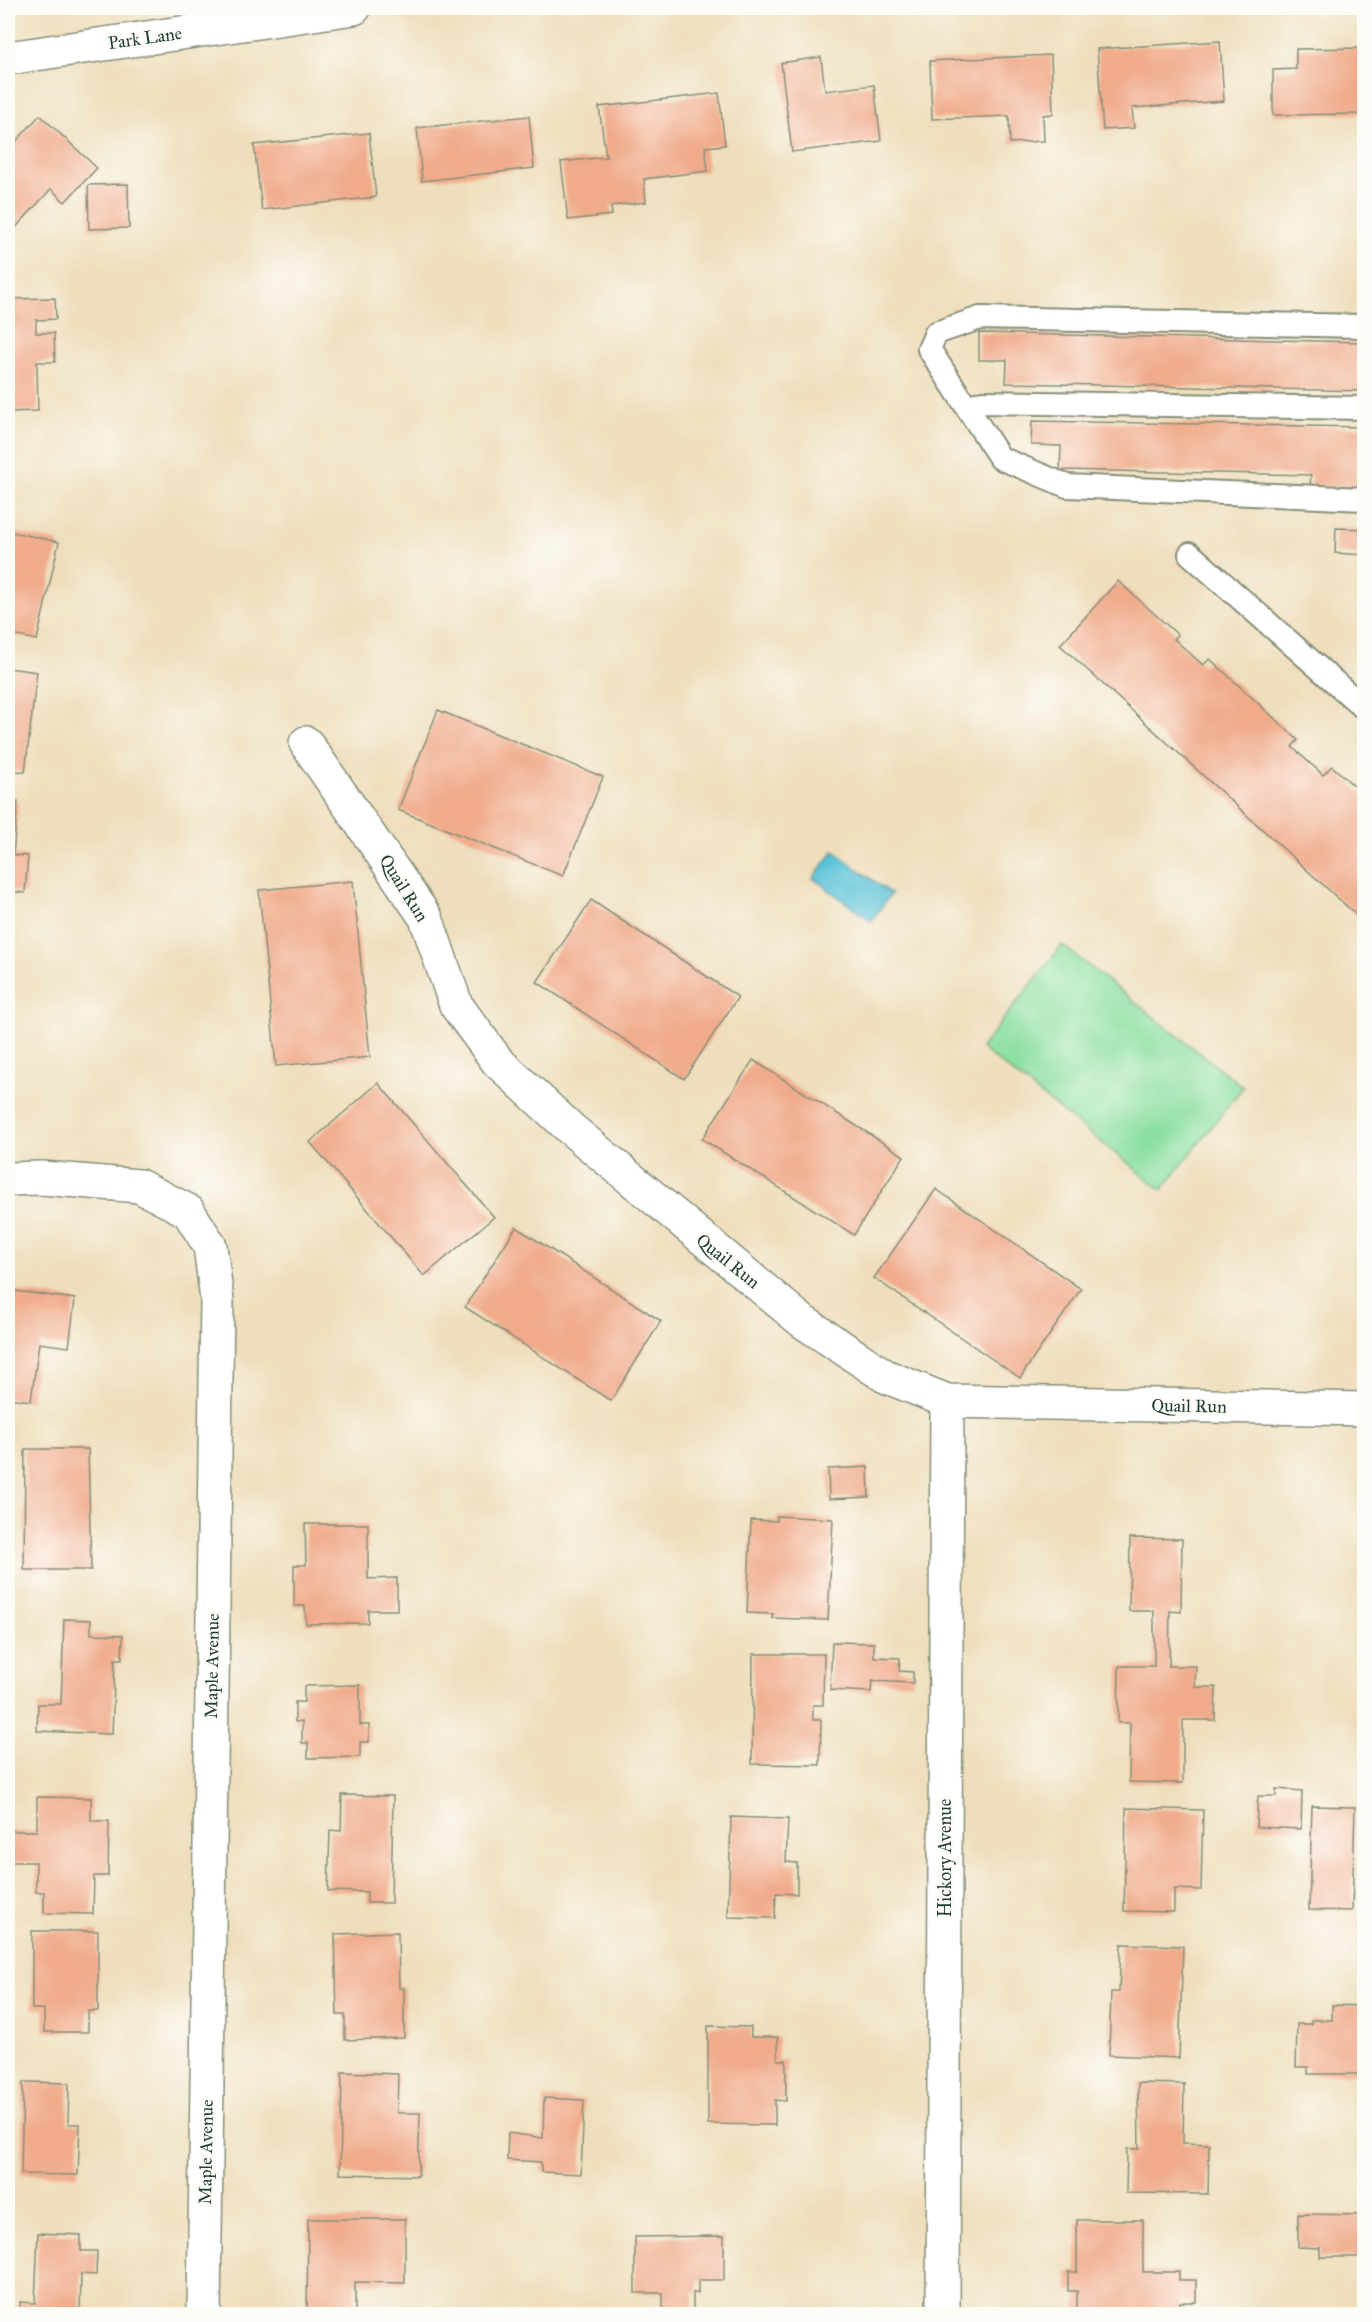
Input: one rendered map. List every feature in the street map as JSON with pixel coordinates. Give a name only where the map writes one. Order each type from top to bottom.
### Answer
[{"type":"street","name":"Park Lane","points":[[8,58],[354,8]]},
{"type":"street","name":"Quail Run","points":[[306,742],[426,918],[456,1005],[498,1062],[598,1152],[802,1321],[885,1376],[947,1401],[1365,1409]]},
{"type":"street","name":"Maple Avenue","points":[[8,1179],[42,1178],[139,1186],[189,1210],[210,1246],[217,1300],[204,2314]]},
{"type":"street","name":"Hickory Avenue","points":[[943,2314],[947,1401]]},
{"type":"lane","points":[[1365,326],[980,318],[936,333],[928,349],[1000,458],[1067,486],[1365,499]]},
{"type":"lane","points":[[967,407],[982,402],[1365,408]]},
{"type":"lane","points":[[1190,554],[1365,708]]},
{"type":"green space","points":[[1062,945],[1243,1087],[1162,1190],[981,1048]]},
{"type":"water","points":[[834,851],[891,894],[871,921],[813,878]]},
{"type":"building","points":[[1220,41],[1224,101],[1132,108],[1134,128],[1103,130],[1097,49]]},
{"type":"building","points":[[1364,48],[1364,114],[1273,115],[1273,70],[1296,69],[1296,49]]},
{"type":"building","points":[[1051,55],[1053,114],[1043,115],[1044,141],[1010,143],[1009,116],[932,119],[930,61]]},
{"type":"building","points":[[821,57],[825,91],[874,85],[881,141],[792,152],[781,63]]},
{"type":"building","points":[[719,93],[725,145],[705,147],[708,171],[644,179],[646,202],[611,206],[612,215],[568,220],[561,162],[606,157],[599,107]]},
{"type":"building","points":[[40,115],[97,168],[65,202],[51,189],[8,236],[8,150]]},
{"type":"building","points":[[529,116],[534,168],[422,181],[417,128]]},
{"type":"building","points":[[369,133],[376,197],[262,210],[254,145]]},
{"type":"building","points":[[128,184],[129,228],[89,229],[88,185]]},
{"type":"building","points":[[55,298],[56,319],[36,320],[36,333],[54,333],[55,362],[37,362],[38,411],[8,412],[8,299]]},
{"type":"building","points":[[979,333],[1364,342],[1364,391],[1006,383],[1007,360],[979,360]]},
{"type":"building","points":[[1032,421],[1364,427],[1364,487],[1310,486],[1311,475],[1060,470],[1061,446],[1031,445]]},
{"type":"building","points":[[1336,528],[1364,529],[1364,555],[1335,553]]},
{"type":"building","points":[[8,531],[59,542],[37,640],[8,634]]},
{"type":"building","points":[[1118,581],[1178,635],[1174,639],[1203,665],[1210,659],[1298,740],[1292,747],[1323,775],[1332,766],[1364,795],[1364,922],[1060,645]]},
{"type":"building","points":[[1361,607],[1364,607],[1364,653],[1361,653]]},
{"type":"building","points":[[8,668],[37,672],[25,772],[8,770]]},
{"type":"building","points":[[438,710],[603,777],[563,876],[398,810]]},
{"type":"building","points":[[8,800],[18,801],[13,855],[28,856],[25,893],[8,891]]},
{"type":"building","points":[[353,881],[370,1057],[276,1066],[259,890]]},
{"type":"building","points":[[591,900],[738,997],[684,1079],[537,982]]},
{"type":"building","points":[[753,1060],[904,1156],[854,1235],[702,1139]]},
{"type":"building","points":[[378,1083],[494,1217],[424,1276],[310,1142]]},
{"type":"building","points":[[936,1189],[1081,1289],[1020,1378],[874,1278]]},
{"type":"building","points":[[516,1227],[661,1321],[611,1401],[465,1307]]},
{"type":"building","points":[[8,1290],[75,1299],[69,1347],[39,1343],[31,1401],[8,1398]]},
{"type":"building","points":[[25,1449],[88,1449],[91,1570],[24,1570]]},
{"type":"building","points":[[868,1467],[869,1497],[829,1499],[828,1469]]},
{"type":"building","points":[[777,1516],[833,1519],[828,1620],[772,1618],[773,1614],[747,1613],[751,1520],[777,1521]]},
{"type":"building","points":[[305,1524],[368,1524],[368,1579],[397,1578],[397,1610],[368,1610],[368,1623],[306,1624],[305,1606],[294,1606],[294,1565],[306,1565]]},
{"type":"building","points":[[1130,1538],[1182,1539],[1181,1612],[1170,1611],[1169,1666],[1196,1666],[1195,1687],[1216,1687],[1215,1720],[1183,1720],[1183,1783],[1129,1782],[1130,1723],[1118,1723],[1119,1666],[1154,1666],[1154,1611],[1129,1611]]},
{"type":"building","points":[[64,1619],[91,1620],[91,1634],[123,1635],[122,1659],[115,1659],[112,1734],[37,1731],[38,1704],[61,1704]]},
{"type":"building","points":[[832,1642],[874,1643],[874,1657],[900,1658],[899,1671],[913,1672],[913,1683],[872,1681],[871,1692],[830,1690]]},
{"type":"building","points":[[753,1654],[824,1654],[823,1705],[813,1705],[813,1720],[821,1720],[820,1765],[752,1764]]},
{"type":"building","points":[[360,1685],[360,1725],[369,1725],[369,1742],[360,1742],[360,1757],[308,1758],[308,1743],[302,1743],[302,1721],[295,1722],[295,1702],[304,1702],[304,1686]]},
{"type":"building","points":[[1276,1789],[1302,1791],[1301,1829],[1256,1827],[1258,1796],[1276,1796]]},
{"type":"building","points":[[342,1795],[393,1796],[391,1903],[367,1903],[367,1892],[328,1891],[330,1830],[341,1831]]},
{"type":"building","points":[[37,1797],[91,1798],[91,1821],[109,1821],[108,1876],[94,1876],[93,1914],[44,1913],[44,1892],[36,1892],[36,1862],[11,1862],[11,1831],[37,1831]]},
{"type":"building","points":[[1312,1806],[1355,1807],[1352,1911],[1309,1910]]},
{"type":"building","points":[[1126,1808],[1203,1810],[1201,1890],[1174,1889],[1174,1912],[1124,1911]]},
{"type":"building","points":[[731,1817],[788,1819],[786,1862],[797,1863],[797,1894],[776,1893],[775,1918],[728,1917]]},
{"type":"building","points":[[32,1931],[98,1931],[98,2011],[88,2011],[88,2032],[44,2032],[44,2009],[32,2009]]},
{"type":"building","points":[[398,1932],[399,1988],[404,1988],[404,2038],[345,2040],[345,2015],[337,2015],[335,1934]]},
{"type":"building","points":[[1121,1944],[1183,1946],[1179,2058],[1109,2055],[1111,1992],[1119,1992]]},
{"type":"building","points":[[1332,2005],[1364,2006],[1364,2074],[1308,2074],[1308,2067],[1296,2067],[1297,2024],[1311,2024],[1311,2020],[1332,2020]]},
{"type":"building","points":[[708,2026],[751,2027],[751,2037],[778,2037],[778,2060],[786,2060],[786,2101],[775,2100],[775,2125],[708,2124]]},
{"type":"building","points":[[342,2072],[398,2074],[397,2113],[420,2113],[418,2176],[340,2174]]},
{"type":"building","points":[[23,2082],[69,2083],[68,2124],[80,2124],[78,2175],[21,2174]]},
{"type":"building","points":[[1138,2083],[1184,2084],[1183,2143],[1209,2144],[1208,2194],[1126,2193],[1127,2149],[1139,2149]]},
{"type":"building","points":[[544,2098],[584,2100],[581,2174],[541,2172],[541,2162],[507,2160],[508,2133],[543,2138]]},
{"type":"building","points":[[1298,2214],[1364,2215],[1363,2257],[1320,2257],[1320,2248],[1298,2247]]},
{"type":"building","points":[[308,2219],[405,2219],[405,2283],[355,2282],[355,2314],[307,2314]]},
{"type":"building","points":[[1077,2220],[1143,2220],[1143,2272],[1179,2272],[1179,2280],[1196,2280],[1196,2302],[1180,2302],[1180,2314],[1077,2314],[1077,2291],[1068,2291],[1068,2272],[1077,2272]]},
{"type":"building","points":[[38,2233],[81,2235],[81,2251],[97,2251],[96,2275],[81,2274],[80,2314],[20,2314],[20,2302],[35,2303]]},
{"type":"building","points":[[724,2236],[724,2280],[698,2280],[698,2293],[693,2293],[693,2314],[663,2314],[663,2293],[635,2293],[635,2237]]}]
